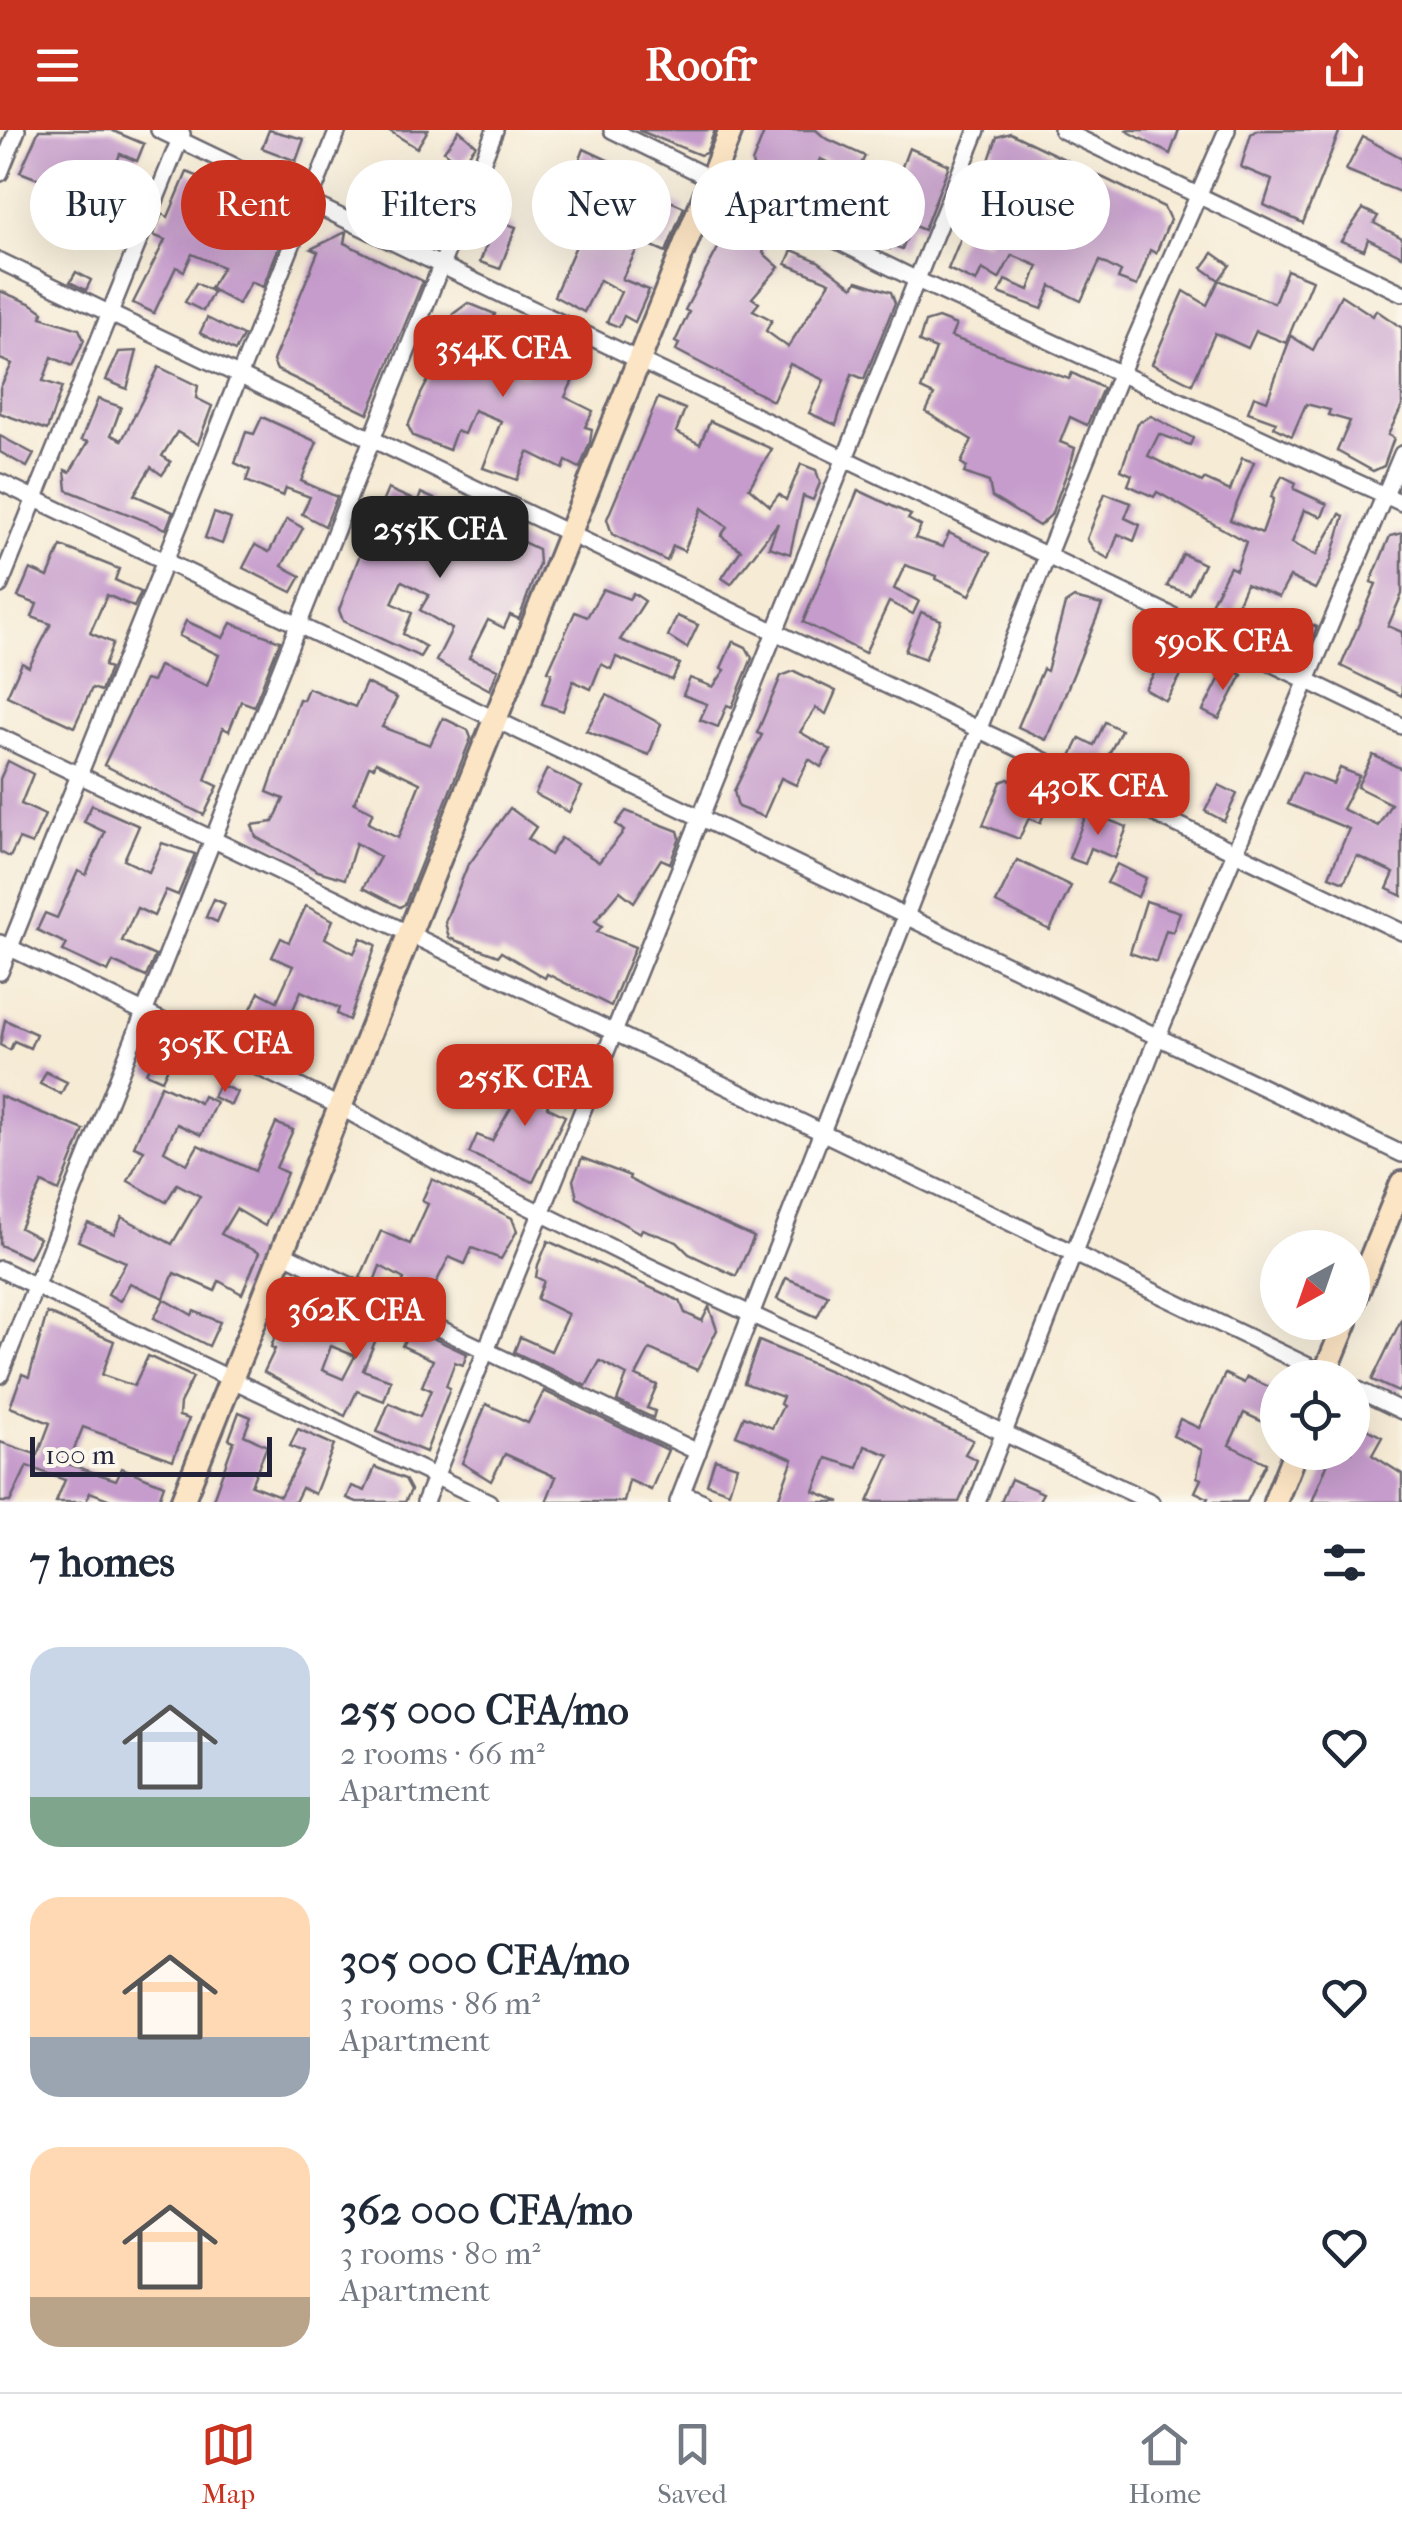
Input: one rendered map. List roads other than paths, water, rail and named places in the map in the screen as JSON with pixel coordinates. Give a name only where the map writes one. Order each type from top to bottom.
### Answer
[{"type":"street","points":[[0,173],[17,130]]},
{"type":"street","points":[[159,130],[181,135],[229,160]]},
{"type":"street","points":[[326,160],[338,130]]},
{"type":"street","points":[[0,1376],[495,130]]},
{"type":"street","points":[[612,130],[691,169]]},
{"type":"street","points":[[719,160],[731,130]]},
{"type":"street","points":[[424,1502],[489,1350],[772,631],[977,130]]},
{"type":"street","points":[[1062,130],[1402,293]]},
{"type":"street","points":[[703,1502],[680,1497],[978,729],[1121,372],[1227,130]]},
{"type":"street","points":[[0,585],[181,135]]},
{"type":"street","points":[[326,210],[1402,726]]},
{"type":"street","points":[[182,1502],[337,1105],[691,229]]},
{"type":"street","points":[[0,972],[5,945],[79,776],[290,250]]},
{"type":"street","points":[[855,250],[1394,499]]},
{"type":"street","points":[[0,261],[1402,932]]},
{"type":"street","points":[[977,1502],[1158,1038],[1309,681],[1394,499],[1402,454]]},
{"type":"street","points":[[0,482],[1402,1154]]},
{"type":"street","points":[[0,738],[1294,1360]]},
{"type":"street","points":[[5,945],[337,1105],[543,1214],[1151,1502]]},
{"type":"street","points":[[1370,1261],[1402,1183]]},
{"type":"street","points":[[280,1252],[698,1452]]},
{"type":"street","points":[[0,1270],[489,1502]]},
{"type":"street","points":[[1370,1396],[1402,1411]]},
{"type":"street","points":[[1274,1502],[1287,1470]]}]
